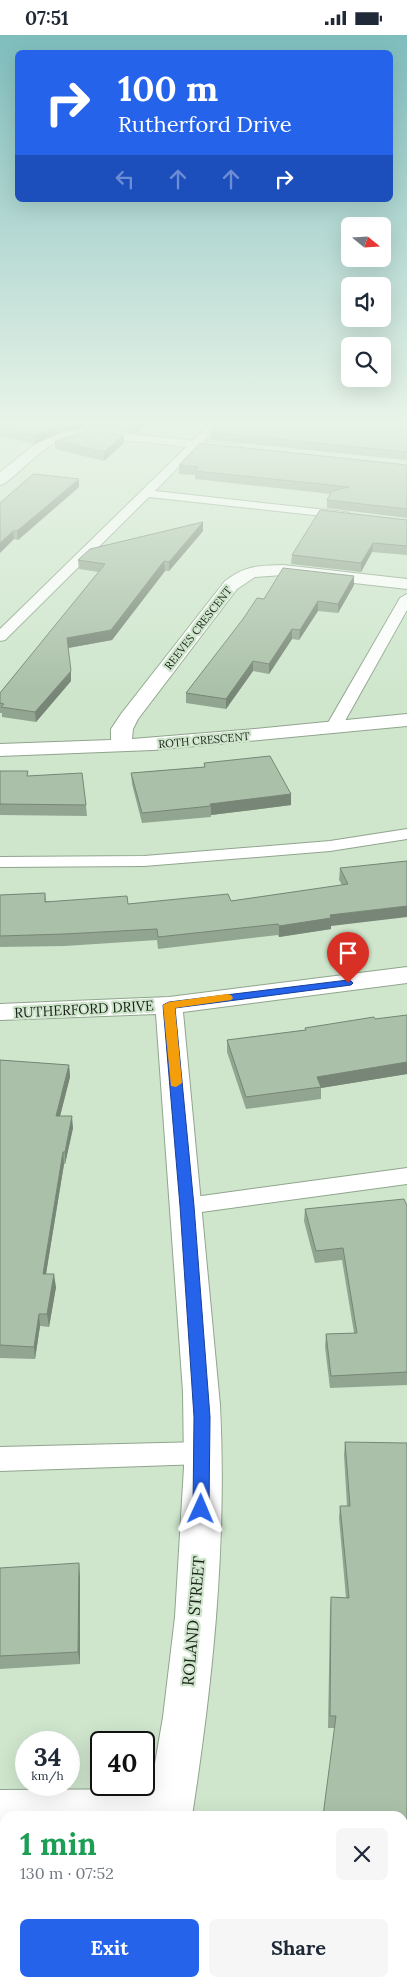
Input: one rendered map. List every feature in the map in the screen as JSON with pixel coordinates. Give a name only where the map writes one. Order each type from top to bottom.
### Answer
[{"type":"street","name":"REEVES CRESCENT","points":[[121,746],[122,729],[128,718],[230,585],[237,579],[254,572],[283,570],[407,584]]},
{"type":"street","name":"ROTH CRESCENT","points":[[0,750],[121,746],[407,720]]},
{"type":"street","name":"RUTHERFORD DRIVE","points":[[0,1012],[169,1005],[407,975]]},
{"type":"street","name":"ROLAND STREET","points":[[169,1005],[187,1206],[202,1417],[200,1566],[189,1678],[169,1811]]},
{"type":"lane","points":[[0,637],[128,511]]},
{"type":"lane","points":[[307,511],[359,517]]},
{"type":"lane","points":[[334,728],[407,597]]},
{"type":"lane","points":[[0,862],[144,861],[330,846],[407,834]]},
{"type":"lane","points":[[187,1206],[407,1176]]},
{"type":"lane","points":[[0,1459],[202,1453]]},
{"type":"building","points":[[0,511],[41,511],[17,531],[13,531],[0,543]]},
{"type":"building","points":[[319,511],[407,520],[407,546],[373,543],[361,563],[292,555]]},
{"type":"building","points":[[203,522],[169,562],[164,561],[111,630],[67,638],[71,671],[35,712],[1,707],[4,704],[0,703],[0,693],[105,564],[78,560],[90,549]]},
{"type":"building","points":[[283,568],[354,576],[338,604],[318,601],[300,630],[292,629],[269,664],[253,661],[226,699],[186,693],[257,598],[264,599]]},
{"type":"building","points":[[270,756],[291,794],[210,804],[211,806],[142,813],[131,773],[205,767],[204,763]]},
{"type":"building","points":[[0,771],[28,771],[27,776],[82,773],[86,805],[0,804]]},
{"type":"building","points":[[407,861],[407,906],[330,915],[331,918],[279,926],[278,924],[158,937],[157,929],[0,936],[0,895],[45,893],[45,902],[127,896],[128,904],[228,894],[231,901],[348,884],[340,868]]},
{"type":"building","points":[[407,1015],[407,1062],[317,1077],[321,1087],[246,1097],[227,1040],[306,1030],[305,1028],[374,1017],[375,1019]]},
{"type":"building","points":[[0,1060],[69,1065],[56,1116],[72,1116],[65,1152],[63,1152],[43,1274],[54,1274],[47,1314],[39,1314],[34,1347],[0,1345]]},
{"type":"building","points":[[404,1199],[407,1206],[407,1372],[331,1376],[326,1334],[357,1333],[343,1248],[316,1251],[305,1209]]},
{"type":"building","points":[[345,1442],[407,1443],[407,1811],[324,1811],[336,1716],[330,1716],[331,1597],[349,1598],[340,1506],[350,1506]]},
{"type":"building","points":[[79,1563],[78,1652],[0,1656],[0,1568]]},
{"type":"slow traffic","points":[[176,1083],[169,1005],[227,998]]},
{"type":"route","points":[[201,1509],[202,1417],[187,1206],[169,1005],[348,983]]}]
